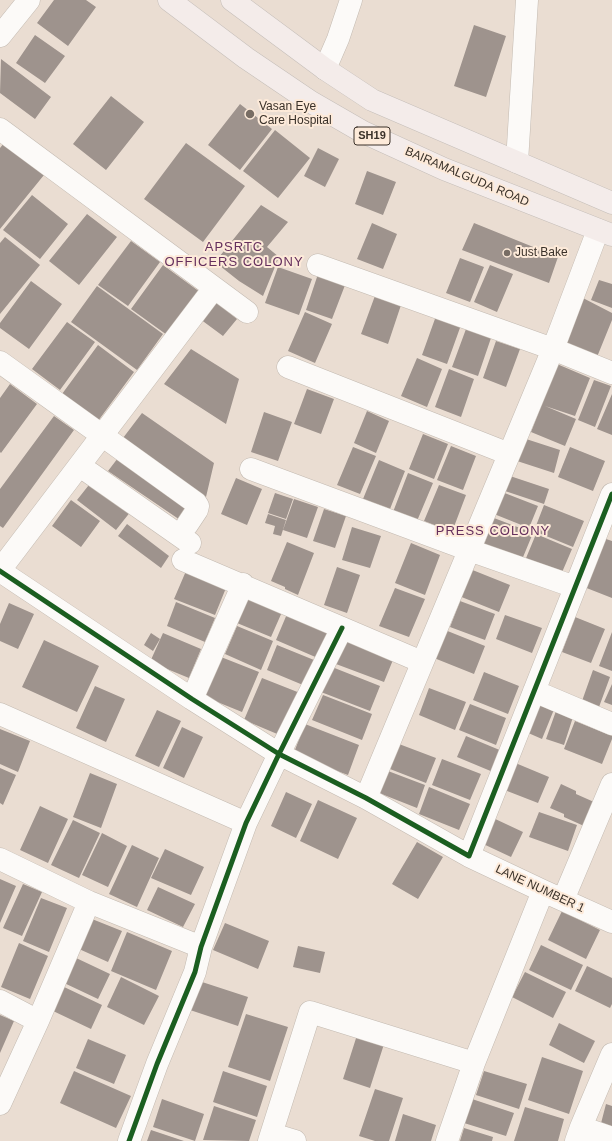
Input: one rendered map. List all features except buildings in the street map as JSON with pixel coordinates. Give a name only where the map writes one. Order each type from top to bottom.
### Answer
[{"type":"main road","name":"BAIRAMALGUDA ROAD","points":[[169,0],[246,58],[311,102],[363,132],[444,169],[605,233]]},
{"type":"main road","name":"SH19","points":[[232,0],[326,69],[372,100],[612,203]]},
{"type":"main road","points":[[348,123],[364,94]]},
{"type":"street","points":[[0,36],[29,0]]},
{"type":"street","points":[[326,69],[351,0]]},
{"type":"street","points":[[517,162],[527,0]]},
{"type":"street","points":[[0,129],[247,312]]},
{"type":"street","points":[[366,798],[553,349],[605,233]]},
{"type":"street","points":[[318,265],[553,349],[612,374]]},
{"type":"street","points":[[0,571],[214,288]]},
{"type":"street","points":[[0,362],[196,503],[198,506],[187,543]]},
{"type":"street","points":[[288,367],[509,454]]},
{"type":"street","points":[[80,466],[243,584],[422,662]]},
{"type":"street","points":[[252,469],[575,588]]},
{"type":"street","points":[[469,856],[611,498]]},
{"type":"street","name":"LANE NUMBER 1","points":[[0,571],[279,754],[366,798],[469,856],[612,922]]},
{"type":"street","points":[[192,698],[243,584]]},
{"type":"street","points":[[129,1141],[195,972],[201,948],[246,824],[342,628]]},
{"type":"street","points":[[534,691],[612,724]]},
{"type":"street","points":[[0,714],[246,824]]},
{"type":"street","points":[[564,900],[612,784]]},
{"type":"street","points":[[0,859],[89,902],[201,948]]},
{"type":"street","points":[[448,1141],[474,1063],[542,891]]},
{"type":"street","points":[[0,1104],[38,1021],[89,902]]},
{"type":"street","points":[[0,1001],[38,1021]]},
{"type":"street","points":[[295,1141],[271,1137],[310,1012],[474,1063]]},
{"type":"street","points":[[612,1054],[578,1134],[612,1138]]},
{"type":"cycle path","points":[[342,628],[279,754],[366,798],[469,856],[612,494]]},
{"type":"cycle path","points":[[0,571],[192,699],[279,754],[246,823],[201,947],[195,972],[157,1064],[129,1141]]},
{"type":"place","name":"Vasan Eye Care Hospital","points":[[250,114]]},
{"type":"place","name":"Just Bake","points":[[507,253]]},
{"type":"district","name":"APSRTC OFFICERS COLONY","points":[[234,254]]},
{"type":"district","name":"PRESS COLONY","points":[[493,531]]}]
